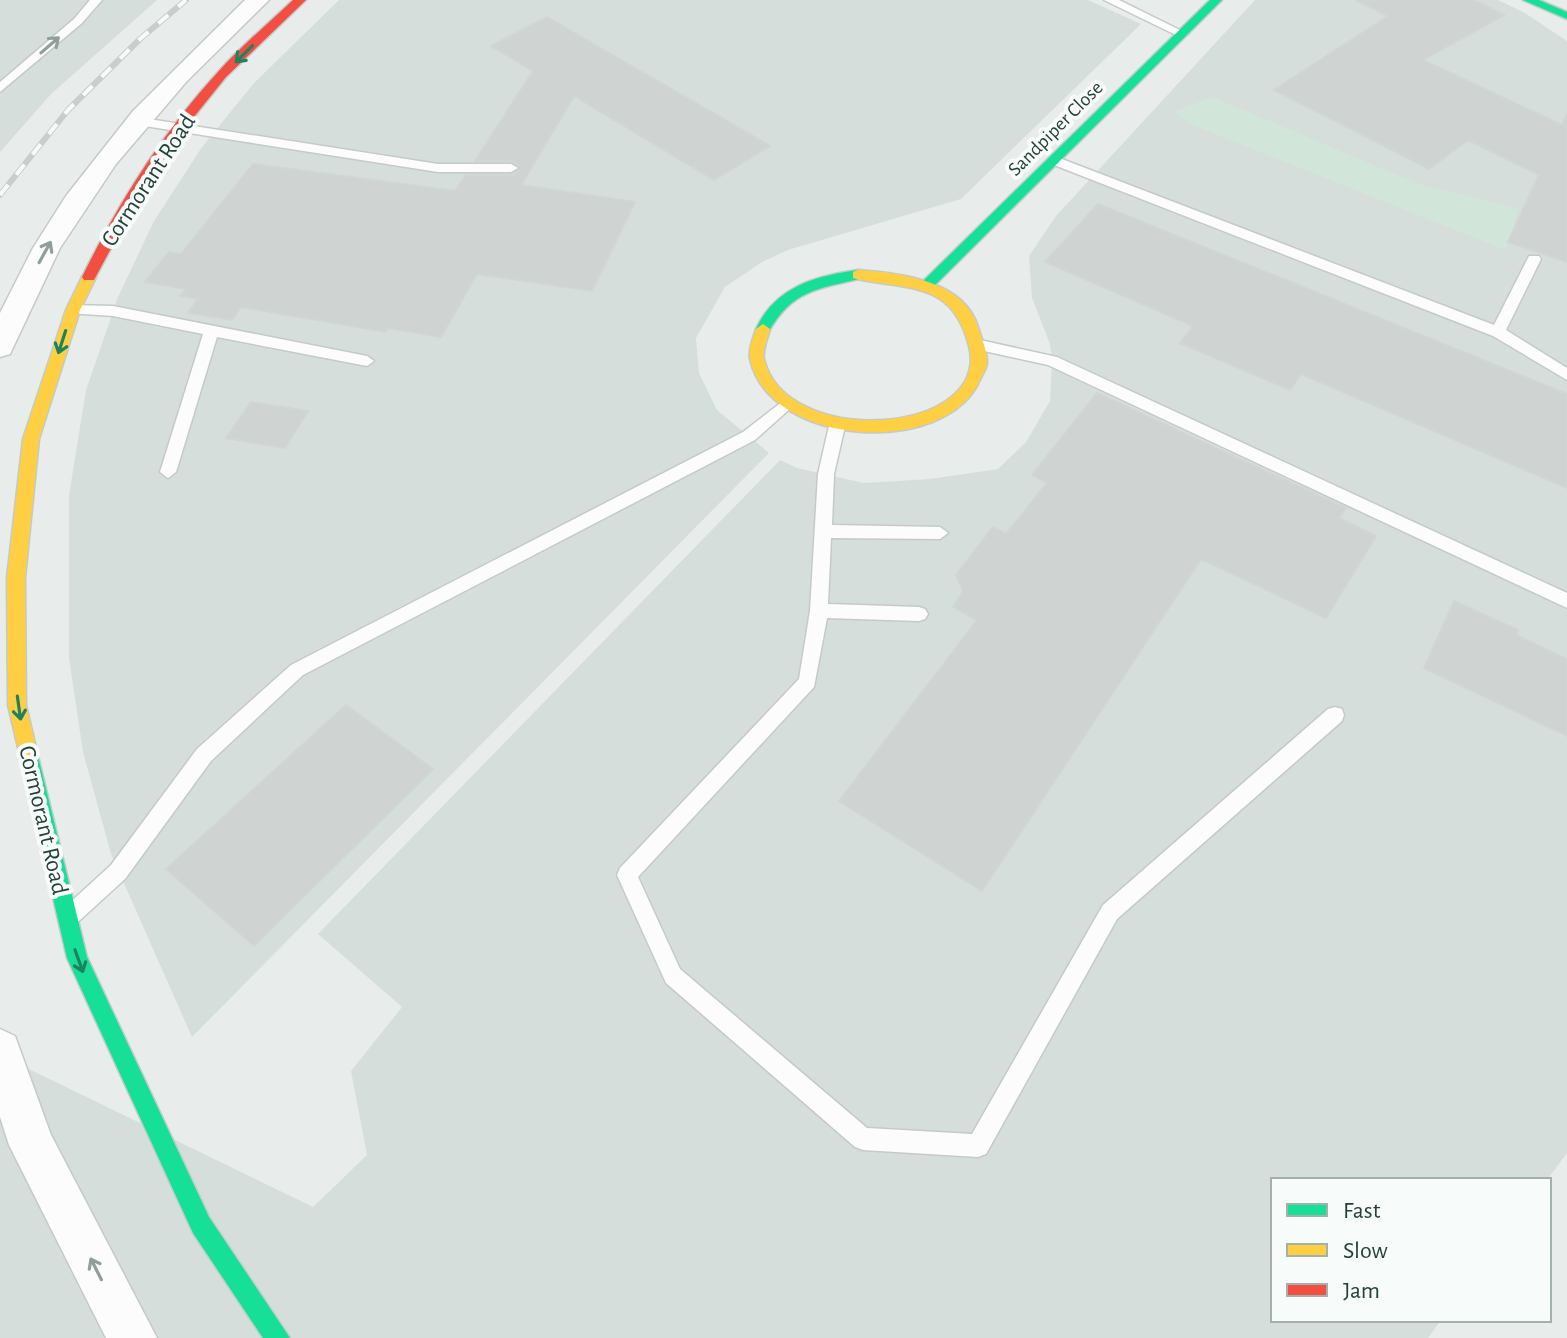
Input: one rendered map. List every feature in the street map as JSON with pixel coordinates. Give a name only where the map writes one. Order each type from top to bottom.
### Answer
[{"type":"street","name":"Cormorant Road","points":[[0,347],[14,310],[52,239],[105,160],[136,121],[207,45],[258,0]]},
{"type":"street","name":"Cormorant Road","points":[[278,1338],[201,1225],[77,958],[8,678],[8,623],[31,439],[73,310],[113,226],[180,127],[214,84],[300,0]]},
{"type":"street","name":"Sandpiper Close","points":[[925,287],[1216,0]]},
{"type":"street","points":[[1529,0],[1567,13]]},
{"type":"street","points":[[1550,0],[1567,13]]},
{"type":"street","points":[[844,276],[886,276],[925,287],[962,311],[980,345],[981,363],[974,381],[962,398],[943,412],[920,423],[894,429],[865,430],[837,426],[810,417],[787,403],[764,376],[757,345],[769,316],[784,300],[805,287],[844,276]]},
{"type":"street","points":[[0,1051],[32,1145],[132,1338]]},
{"type":"lane","points":[[0,88],[78,21],[96,0]]},
{"type":"lane","points":[[1110,0],[1182,34]]},
{"type":"lane","points":[[136,121],[438,168],[511,168]]},
{"type":"lane","points":[[1054,160],[1498,332],[1567,375]]},
{"type":"lane","points":[[1498,332],[1534,259]]},
{"type":"lane","points":[[73,310],[113,311],[367,361]]},
{"type":"lane","points":[[168,472],[212,330]]},
{"type":"lane","points":[[980,345],[1052,361],[1567,601]]},
{"type":"lane","points":[[68,918],[118,872],[204,755],[297,670],[749,436],[787,403]]},
{"type":"lane","points":[[837,426],[826,474],[819,611],[808,682],[627,875],[673,976],[863,1139],[978,1146],[1110,912],[1335,715]]},
{"type":"lane","points":[[821,531],[940,533]]},
{"type":"lane","points":[[819,611],[919,614]]},
{"type":"shaded area","points":[[0,0],[157,0],[51,94],[0,152]]},
{"type":"shaded area","points":[[339,0],[1088,0],[1141,24],[961,199],[788,250],[762,262],[725,287],[696,338],[699,373],[717,410],[769,453],[192,1037],[111,854],[83,752],[69,658],[69,495],[86,390],[118,297],[154,221],[202,147],[254,83]]},
{"type":"shaded area","points":[[1255,0],[1498,0],[1525,13],[1567,41],[1567,1153],[1548,1178],[1271,1178],[1271,1322],[1440,1322],[1428,1338],[0,1338],[0,1055],[313,1207],[367,1155],[351,1071],[402,1007],[318,934],[780,460],[797,468],[864,483],[930,479],[998,469],[1026,442],[1050,401],[1052,361],[1050,344],[1032,298],[1029,256],[1056,216]]},
{"type":"green space","points":[[1212,97],[1421,185],[1519,209],[1506,250],[1188,123],[1175,111]]},
{"type":"building","points":[[1356,0],[1474,0],[1504,15],[1423,60],[1562,125],[1567,114],[1567,262],[1508,242],[1539,175],[1468,140],[1429,169],[1274,90],[1388,16]]},
{"type":"building","points":[[547,17],[770,146],[714,180],[574,96],[521,185],[635,202],[592,291],[477,274],[441,337],[388,328],[386,332],[241,307],[232,320],[188,313],[198,299],[180,296],[186,289],[145,282],[169,252],[181,254],[253,164],[455,191],[466,175],[511,175],[519,171],[519,165],[511,161],[475,161],[533,71],[491,46]]},
{"type":"building","points":[[1098,204],[1567,394],[1567,488],[1301,374],[1290,390],[1180,343],[1193,326],[1045,262]]},
{"type":"building","points":[[1097,393],[1346,508],[1339,518],[1376,536],[1326,618],[1201,559],[982,891],[839,801],[977,620],[953,607],[963,591],[956,575],[993,527],[1006,534],[1047,483],[1032,475]]},
{"type":"building","points":[[251,402],[308,411],[285,448],[226,438]]},
{"type":"building","points":[[1454,601],[1518,630],[1516,635],[1567,659],[1567,736],[1424,668]]},
{"type":"building","points":[[346,705],[433,769],[254,946],[166,869]]},
{"type":"railway","points":[[0,195],[68,110],[140,39],[186,0]]},
{"type":"traffic: fast","points":[[925,287],[1216,0]]},
{"type":"traffic: fast","points":[[1529,0],[1567,16]]},
{"type":"traffic: fast","points":[[763,329],[769,316],[789,296],[816,284],[858,275]]},
{"type":"traffic: fast","points":[[28,752],[77,958],[201,1225],[278,1338]]},
{"type":"traffic: slow","points":[[763,329],[757,359],[775,393],[808,415],[850,426],[895,425],[936,414],[967,393],[980,363],[970,323],[961,310],[949,299],[921,285],[858,275]]},
{"type":"traffic: slow","points":[[28,752],[17,705],[16,578],[31,439],[73,310],[89,277]]},
{"type":"traffic: jam","points":[[89,277],[144,177],[194,108],[222,75],[300,0]]}]
